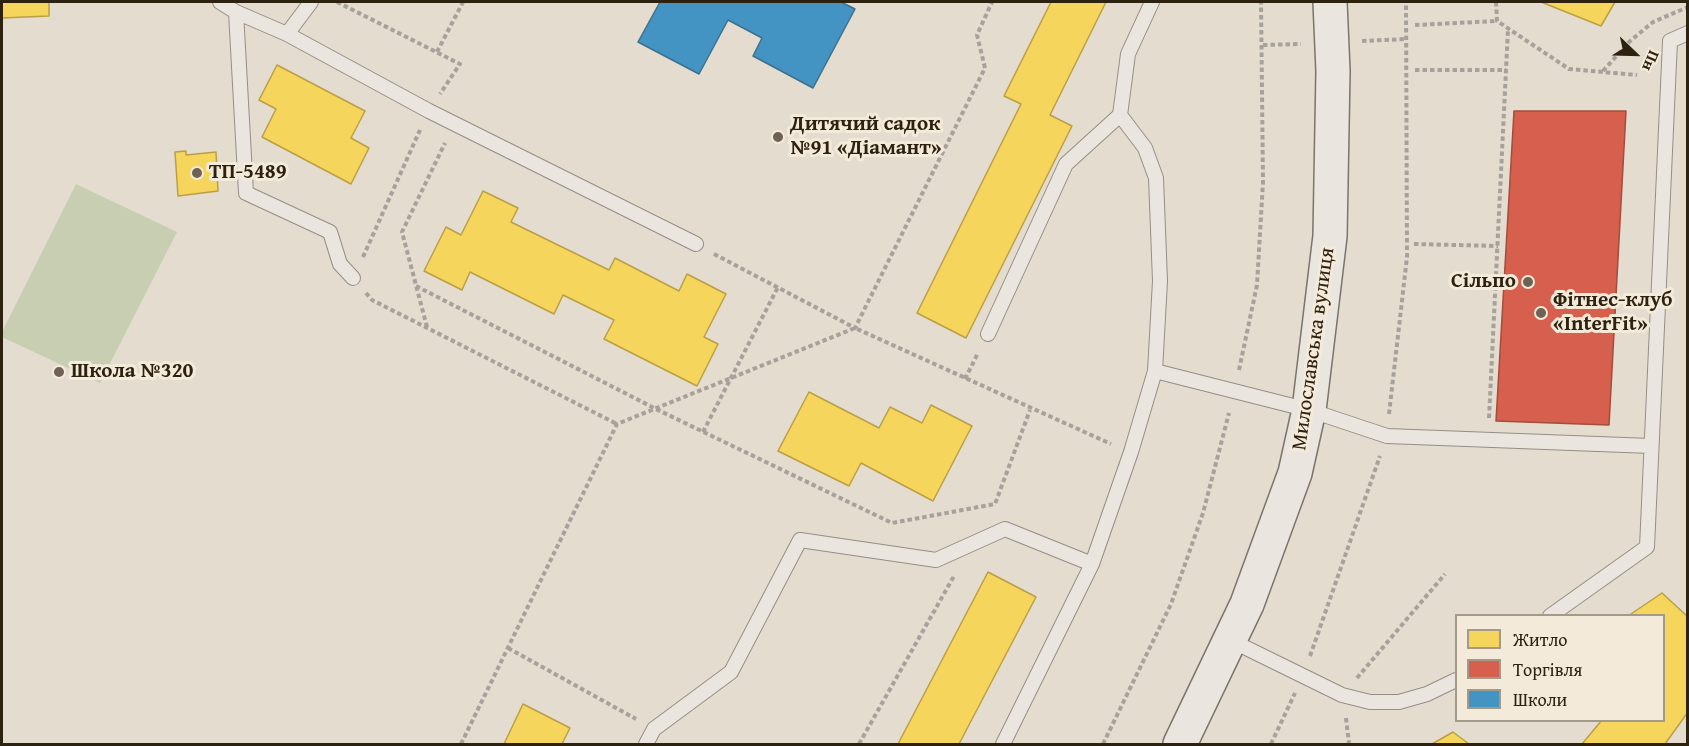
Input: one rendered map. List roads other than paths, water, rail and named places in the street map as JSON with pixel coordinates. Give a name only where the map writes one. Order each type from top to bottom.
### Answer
[{"type":"main road","name":"Милославська вулиця","points":[[1180,744],[1247,604],[1295,473],[1309,410],[1330,236],[1333,71],[1330,2]]},
{"type":"lane","points":[[220,2],[236,12],[287,34],[454,124],[696,244]]},
{"type":"lane","points":[[287,34],[311,2]]},
{"type":"lane","points":[[988,334],[1066,164],[1120,115],[1128,54],[1152,2]]},
{"type":"lane","points":[[236,12],[246,193],[330,232],[340,264],[353,278]]},
{"type":"lane","points":[[1551,614],[1647,547],[1670,41],[1688,33]]},
{"type":"lane","points":[[1003,744],[1092,564],[1131,452],[1155,371],[1160,258],[1156,178],[1145,148],[1120,115]]},
{"type":"lane","points":[[1155,371],[1309,410],[1387,436],[1651,446]]},
{"type":"lane","points":[[646,744],[654,729],[731,672],[800,540],[936,560],[1005,529],[1092,564]]},
{"type":"lane","points":[[1230,640],[1342,695],[1370,702],[1399,702],[1427,694],[1455,680]]},
{"type":"place","name":"Дитячий садок №91 «Діамант»","points":[[778,137]]},
{"type":"place","name":"ТП-5489","points":[[197,173]]},
{"type":"place","name":"Сільпо","points":[[1528,282]]},
{"type":"place","name":"Фітнес-клуб «InterFit»","points":[[1541,313]]},
{"type":"place","name":"Школа №320","points":[[59,372]]}]
